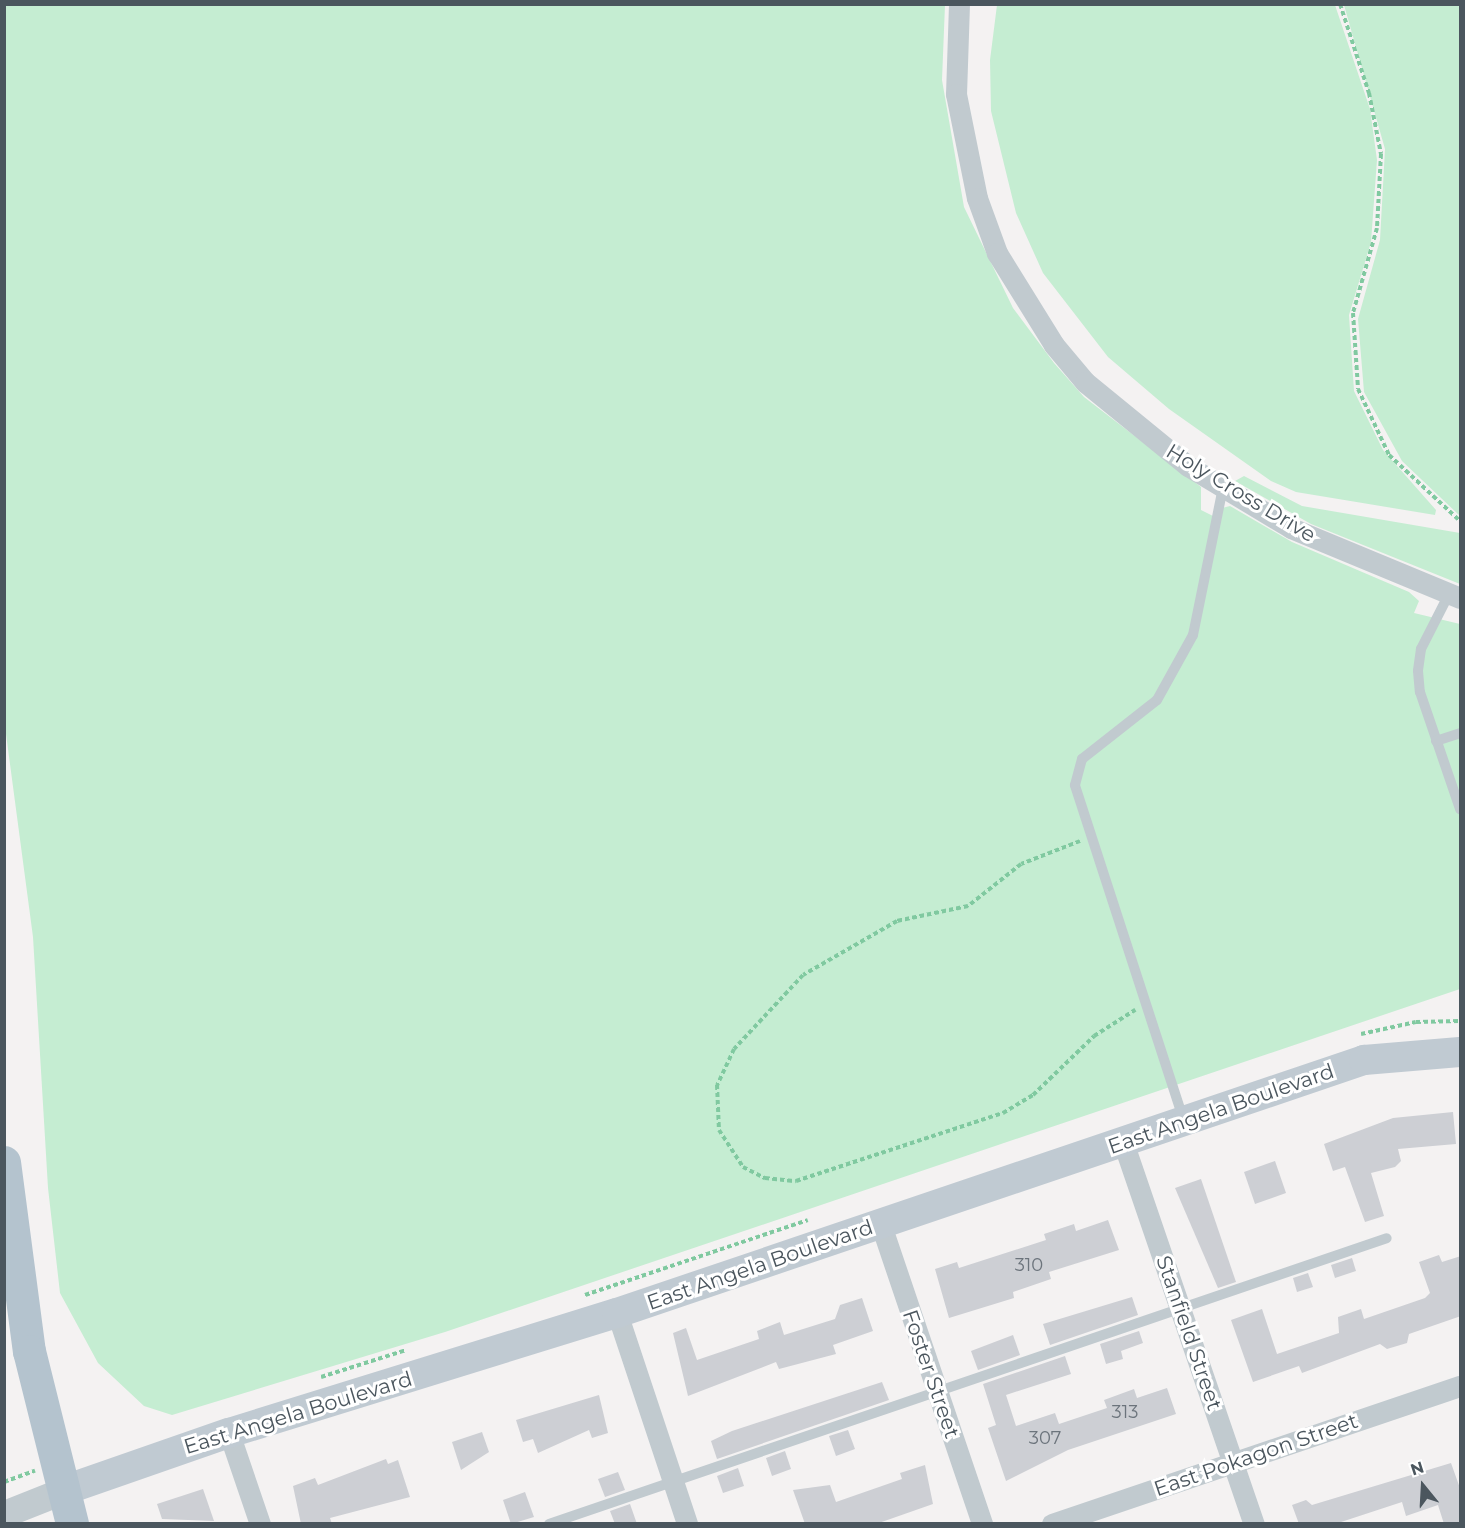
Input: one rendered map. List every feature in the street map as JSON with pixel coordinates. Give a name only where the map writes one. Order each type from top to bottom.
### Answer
[{"type":"main road","name":"East Angela Boulevard","points":[[62,1491],[229,1433],[617,1313],[1364,1060],[1461,1052]]},
{"type":"main road","points":[[4,1162],[18,1287],[62,1491],[72,1524]]},
{"type":"street","name":"Holy Cross Drive","points":[[958,4],[956,94],[963,147],[997,253],[1020,296],[1086,382],[1188,466],[1291,528],[1455,596]]},
{"type":"street","name":"Stanfield Street","points":[[1123,1142],[1254,1524]]},
{"type":"street","name":"Foster Street","points":[[881,1225],[982,1524]]},
{"type":"street","points":[[617,1313],[687,1524]]},
{"type":"street","name":"East Pokagon Street","points":[[1052,1524],[1461,1386]]},
{"type":"street","points":[[229,1433],[260,1524]]},
{"type":"street","points":[[4,1514],[62,1491]]},
{"type":"lane","points":[[1184,1121],[1075,785],[1076,771],[1091,751],[1137,719],[1171,679],[1203,601],[1213,517],[1223,487]]},
{"type":"lane","points":[[1455,596],[1421,649],[1418,671],[1436,741],[1461,809]]},
{"type":"lane","points":[[1436,741],[1461,733]]},
{"type":"lane","points":[[549,1524],[1388,1238]]},
{"type":"path","points":[[1341,4],[1369,93],[1381,154],[1377,228],[1353,313],[1358,389],[1389,455],[1461,521]]},
{"type":"path","points":[[1092,837],[1021,864],[968,906],[897,921],[803,975],[734,1049],[717,1085],[718,1130],[743,1167],[765,1178],[796,1181],[1004,1113],[1033,1095],[1108,1025],[1147,1006]]},
{"type":"path","points":[[1348,1039],[1416,1022],[1461,1021]]},
{"type":"path","points":[[571,1300],[818,1217]]},
{"type":"path","points":[[312,1380],[413,1348]]},
{"type":"path","points":[[4,1482],[15,1478]]},
{"type":"green space","points":[[4,5],[945,5],[942,80],[964,207],[1013,308],[1054,363],[1084,397],[1201,487],[1201,510],[1219,519],[1222,508],[1230,506],[1292,542],[1409,592],[1419,601],[1414,613],[1460,624],[1460,989],[445,1332],[172,1415],[144,1406],[98,1363],[60,1293],[48,1188],[33,937],[4,719]]},
{"type":"green space","points":[[997,5],[1335,5],[1370,109],[1377,160],[1371,242],[1349,315],[1354,391],[1383,450],[1436,510],[1435,515],[1296,492],[1271,481],[1169,409],[1108,357],[1043,273],[1016,213],[991,111],[990,60]]},
{"type":"green space","points":[[1344,5],[1460,5],[1460,516],[1402,461],[1364,392],[1358,319],[1380,240],[1385,149]]},
{"type":"green space","points":[[1244,476],[1302,506],[1460,533],[1460,584],[1311,524],[1235,481]]},
{"type":"building","points":[[1453,1112],[1456,1144],[1398,1149],[1401,1161],[1395,1167],[1371,1173],[1384,1216],[1365,1222],[1345,1167],[1333,1171],[1324,1144],[1393,1118]]},
{"type":"building","points":[[1275,1161],[1286,1193],[1255,1204],[1244,1172]]},
{"type":"building","points":[[1201,1179],[1236,1282],[1218,1288],[1175,1188]]},
{"type":"building","points":[[1108,1220],[1119,1250],[1049,1272],[1051,1279],[1013,1292],[1014,1298],[949,1318],[935,1269],[957,1262],[959,1268],[1046,1240],[1044,1234],[1074,1224],[1076,1231]]},
{"type":"building","points":[[1439,1255],[1442,1262],[1461,1256],[1461,1316],[1409,1334],[1407,1343],[1387,1349],[1380,1344],[1302,1373],[1299,1366],[1253,1382],[1231,1320],[1262,1309],[1277,1354],[1339,1333],[1338,1317],[1361,1309],[1364,1319],[1425,1298],[1430,1293],[1419,1262]]},
{"type":"building","points":[[1352,1258],[1356,1271],[1335,1278],[1331,1265]]},
{"type":"building","points":[[1308,1273],[1313,1287],[1297,1292],[1293,1278]]},
{"type":"building","points":[[1132,1297],[1138,1315],[1050,1345],[1043,1324]]},
{"type":"building","points":[[862,1298],[873,1331],[833,1345],[836,1354],[779,1369],[776,1362],[688,1396],[673,1333],[686,1328],[697,1360],[759,1339],[757,1331],[780,1322],[784,1335],[835,1319],[840,1305]]},
{"type":"building","points":[[1139,1331],[1143,1343],[1121,1351],[1123,1359],[1106,1364],[1100,1344]]},
{"type":"building","points":[[1013,1335],[1020,1355],[978,1370],[971,1351]]},
{"type":"building","points":[[1065,1356],[1071,1374],[1006,1395],[1016,1426],[1055,1413],[1059,1424],[1107,1408],[1104,1400],[1134,1389],[1137,1398],[1167,1388],[1176,1414],[1068,1450],[1006,1481],[988,1428],[996,1425],[983,1384]]},
{"type":"building","points":[[882,1382],[889,1400],[717,1459],[711,1441],[732,1431]]},
{"type":"building","points":[[599,1395],[608,1433],[592,1438],[589,1430],[538,1453],[533,1439],[523,1442],[516,1420]]},
{"type":"building","points":[[848,1430],[855,1449],[836,1456],[829,1436]]},
{"type":"building","points":[[482,1432],[489,1452],[461,1470],[452,1442]]},
{"type":"building","points":[[785,1451],[791,1469],[772,1476],[766,1458]]},
{"type":"building","points":[[386,1459],[388,1464],[398,1460],[410,1497],[330,1518],[332,1524],[301,1524],[293,1486],[315,1478],[318,1485]]},
{"type":"building","points":[[1451,1463],[1461,1491],[1461,1524],[1444,1524],[1438,1505],[1406,1516],[1402,1502],[1335,1524],[1299,1524],[1292,1505],[1306,1500],[1312,1505]]},
{"type":"building","points":[[925,1465],[933,1504],[876,1524],[805,1524],[793,1490],[830,1485],[836,1502],[902,1479],[900,1473]]},
{"type":"building","points":[[738,1468],[744,1486],[723,1493],[717,1476]]},
{"type":"building","points":[[618,1472],[625,1490],[605,1497],[598,1479]]},
{"type":"building","points":[[203,1489],[214,1521],[162,1519],[157,1504]]},
{"type":"building","points":[[525,1492],[534,1517],[511,1524],[503,1500]]},
{"type":"building","points":[[630,1504],[637,1524],[615,1524],[610,1511]]}]
